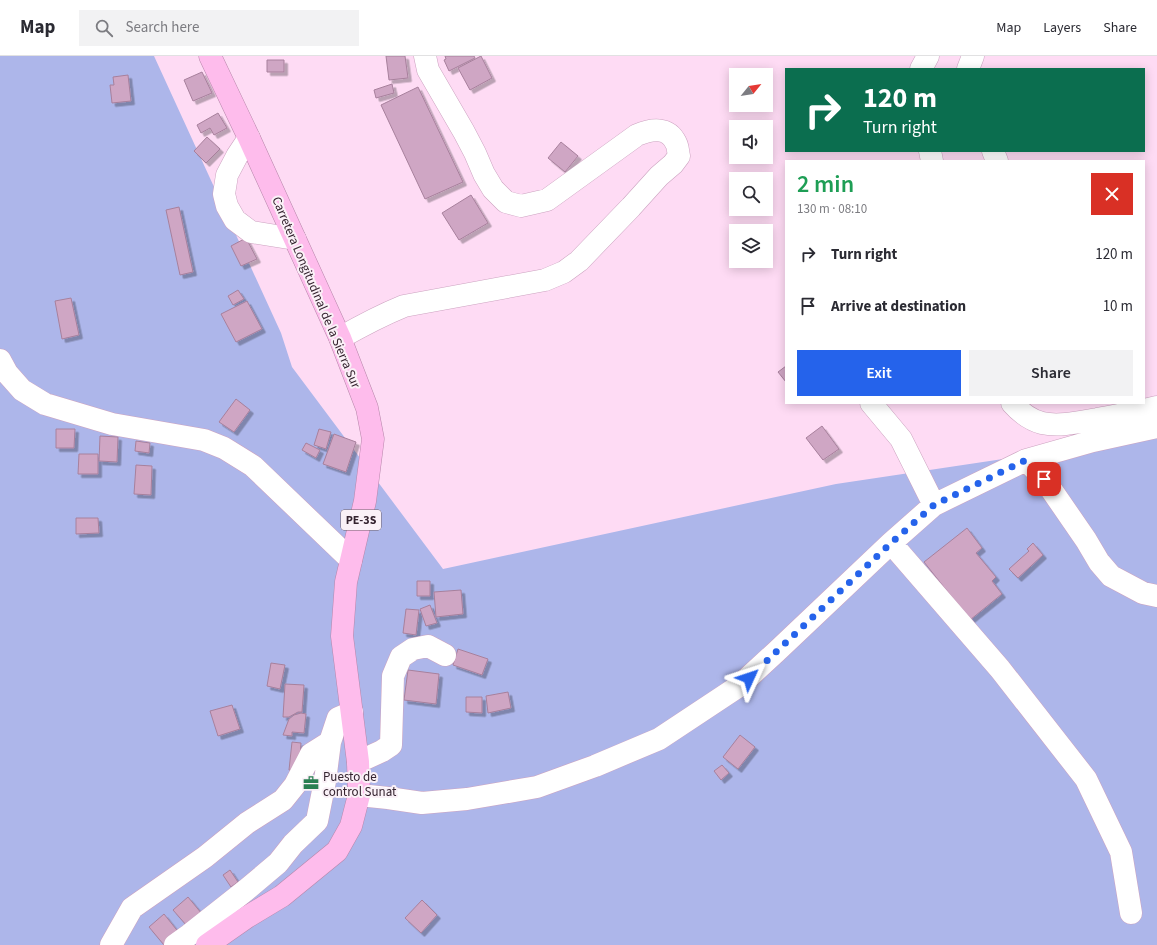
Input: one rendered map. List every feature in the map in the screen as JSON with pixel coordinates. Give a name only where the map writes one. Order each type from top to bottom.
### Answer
[{"type":"highway","name":"Carretera Longitudinal de la Sierra Sur","points":[[207,945],[247,917],[282,896],[337,851],[351,826],[359,795],[358,762],[342,636],[346,582],[365,501],[373,439],[367,408],[340,338],[211,56]]},
{"type":"street","points":[[340,338],[358,327],[404,306],[545,280],[564,272],[579,261],[679,156],[677,143],[670,134],[660,130],[645,131],[637,135],[547,200],[521,206],[506,202],[493,189],[484,174],[464,132],[428,70],[425,56]]},
{"type":"street","points":[[922,68],[928,56]]},
{"type":"street","points":[[968,68],[973,56]]},
{"type":"street","points":[[249,138],[227,175],[224,194],[228,206],[235,220],[251,232],[295,239]]},
{"type":"street","points":[[0,360],[7,373],[22,390],[45,404],[112,424],[204,440],[224,448],[253,466],[351,560]]},
{"type":"street","points":[[872,404],[901,439],[934,505]]},
{"type":"street","points":[[1013,404],[1026,416],[1042,423],[1066,424],[1138,412],[1157,407]]},
{"type":"street","points":[[359,795],[422,803],[467,799],[537,788],[595,766],[659,738],[739,686],[891,543],[934,505],[1026,460],[1093,441],[1157,427]]},
{"type":"street","points":[[1026,460],[1044,479],[1086,540],[1099,562],[1112,576],[1143,593],[1157,596]]},
{"type":"street","points":[[891,543],[1000,669],[1086,779],[1122,852],[1130,913]]},
{"type":"street","points":[[358,762],[382,751],[391,745],[393,676],[401,657],[413,649],[428,646],[445,655]]},
{"type":"street","points":[[175,945],[278,863],[293,844],[317,821],[325,781],[330,742],[338,718],[352,712]]},
{"type":"street","points":[[111,945],[132,908],[205,857],[247,823],[283,800],[295,785],[312,754],[330,742]]},
{"type":"shaded area","points":[[0,56],[154,56],[281,333],[292,367],[443,569],[836,484],[1157,436],[1157,945],[0,945]]},
{"type":"building","points":[[386,56],[405,56],[408,78],[389,80]]},
{"type":"building","points":[[445,56],[474,56],[475,58],[449,71],[444,60],[446,59]]},
{"type":"building","points":[[481,56],[492,78],[470,90],[458,68]]},
{"type":"building","points":[[267,60],[284,60],[284,72],[267,72]]},
{"type":"building","points":[[202,72],[212,93],[193,101],[184,80]]},
{"type":"building","points":[[128,75],[131,101],[112,103],[110,85],[114,85],[113,77]]},
{"type":"building","points":[[392,84],[394,93],[376,98],[374,90]]},
{"type":"building","points":[[418,87],[463,182],[425,199],[381,105]]},
{"type":"building","points":[[218,113],[227,128],[214,135],[210,128],[201,133],[197,125]]},
{"type":"building","points":[[207,137],[220,149],[206,163],[194,151]]},
{"type":"building","points":[[561,142],[578,156],[565,172],[548,158]]},
{"type":"building","points":[[471,195],[488,223],[459,240],[442,213]]},
{"type":"building","points":[[179,207],[193,272],[180,275],[166,210]]},
{"type":"building","points":[[246,238],[257,259],[241,266],[231,246]]},
{"type":"building","points":[[238,290],[244,299],[233,305],[228,296]]},
{"type":"building","points":[[71,298],[79,335],[62,339],[55,301]]},
{"type":"building","points":[[247,301],[262,329],[236,342],[221,314]]},
{"type":"building","points":[[785,367],[785,381],[778,372]]},
{"type":"building","points":[[236,399],[250,410],[234,432],[219,422]]},
{"type":"building","points":[[822,426],[839,449],[823,460],[806,438]]},
{"type":"building","points":[[56,429],[75,429],[74,448],[56,448]]},
{"type":"building","points":[[319,429],[331,432],[326,449],[314,445]]},
{"type":"building","points":[[334,434],[356,442],[346,472],[323,464]]},
{"type":"building","points":[[100,436],[118,437],[117,462],[99,461]]},
{"type":"building","points":[[136,441],[150,443],[149,453],[135,451]]},
{"type":"building","points":[[306,443],[320,450],[316,458],[302,450]]},
{"type":"building","points":[[79,454],[98,454],[98,474],[78,474]]},
{"type":"building","points":[[136,465],[152,466],[151,495],[134,494]]},
{"type":"building","points":[[76,518],[98,518],[99,533],[76,534]]},
{"type":"building","points":[[967,528],[982,548],[976,553],[996,577],[992,581],[1002,594],[970,620],[924,562]]},
{"type":"building","points":[[1033,543],[1043,555],[1018,578],[1009,569],[1029,551],[1027,549]]},
{"type":"building","points":[[417,581],[430,581],[430,596],[417,596]]},
{"type":"building","points":[[461,590],[463,614],[436,617],[434,592]]},
{"type":"building","points":[[430,605],[437,623],[426,626],[420,609]]},
{"type":"building","points":[[406,609],[419,610],[416,635],[403,633]]},
{"type":"building","points":[[458,649],[488,659],[482,675],[453,665]]},
{"type":"building","points":[[271,663],[285,665],[280,689],[267,686]]},
{"type":"building","points":[[408,670],[439,674],[436,704],[404,700]]},
{"type":"building","points":[[285,684],[304,685],[302,712],[298,712],[289,717],[283,717]]},
{"type":"building","points":[[508,692],[511,708],[488,713],[486,696]]},
{"type":"building","points":[[466,697],[482,697],[482,713],[466,712]]},
{"type":"building","points":[[232,705],[240,729],[218,736],[210,711]]},
{"type":"building","points":[[301,713],[306,714],[304,733],[292,732],[292,736],[283,735],[289,719],[294,715]]},
{"type":"building","points":[[740,735],[755,747],[738,769],[723,757]]},
{"type":"building","points":[[292,742],[301,743],[299,771],[289,770]]},
{"type":"building","points":[[722,765],[729,773],[721,780],[714,771]]},
{"type":"building","points":[[230,870],[238,882],[231,887],[223,875]]},
{"type":"building","points":[[188,897],[202,914],[187,926],[173,910]]},
{"type":"building","points":[[422,900],[437,915],[421,933],[405,918]]},
{"type":"building","points":[[164,914],[180,934],[164,945],[149,927]]},
{"type":"place","name":"Puesto de control Sunat","points":[[311,783]]},
{"type":"route","points":[[749,678],[891,543],[934,505],[1026,460],[1044,479]]}]
